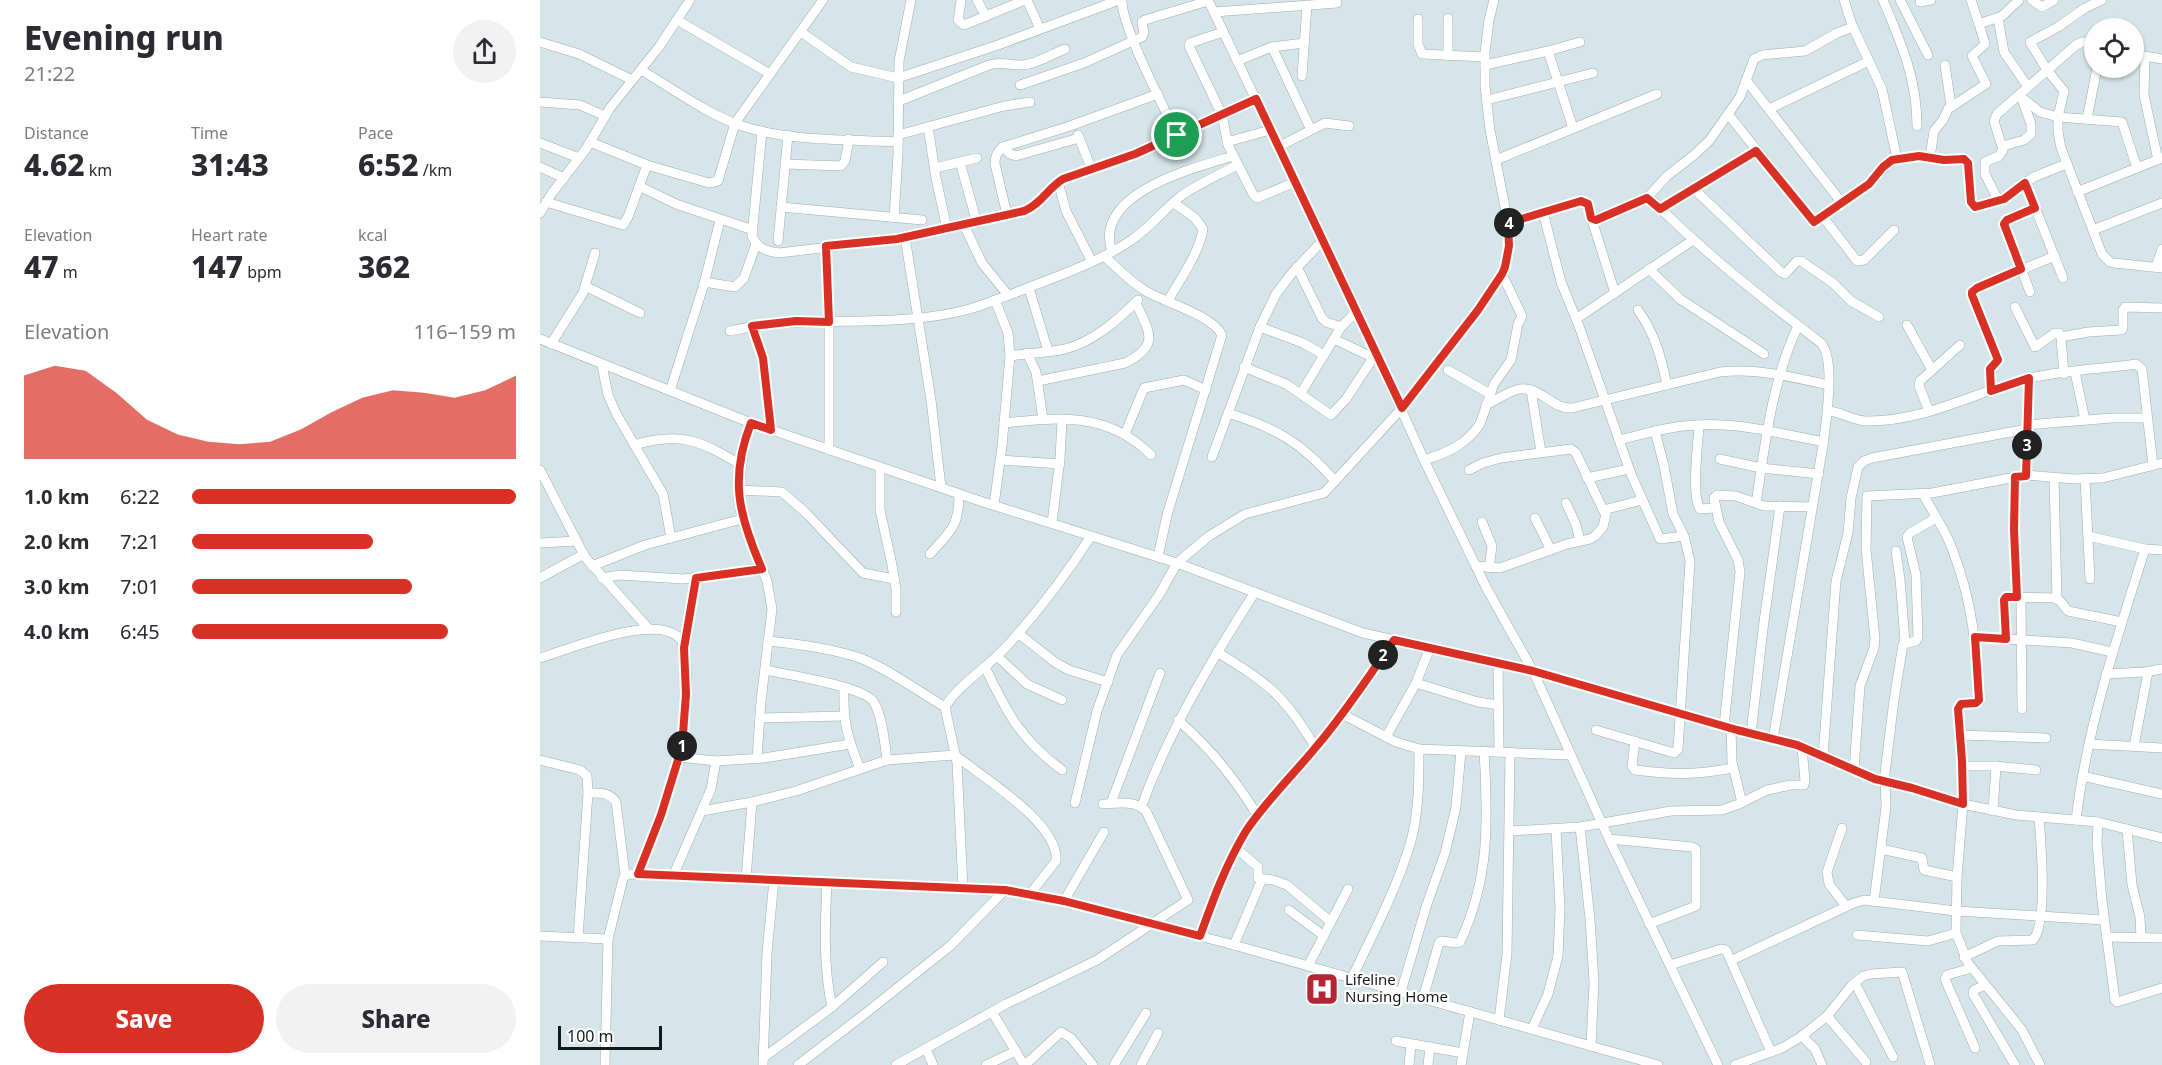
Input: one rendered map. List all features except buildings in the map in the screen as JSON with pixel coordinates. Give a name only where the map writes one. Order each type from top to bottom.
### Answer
[{"type":"street","points":[[540,213],[590,142],[605,116],[659,47],[690,0]]},
{"type":"street","points":[[590,142],[647,165],[718,182],[735,123],[823,0]]},
{"type":"street","points":[[894,218],[898,78],[902,41],[911,0]]},
{"type":"street","points":[[977,0],[986,16]]},
{"type":"street","points":[[960,1],[958,20],[960,23],[969,23],[1026,0],[1040,29]]},
{"type":"street","points":[[801,32],[852,67],[898,78],[1121,0],[1122,9],[1134,40],[1177,135]]},
{"type":"street","points":[[1020,85],[1084,63],[1134,40],[1143,35],[1142,22],[1145,20],[1208,0],[1357,311],[1376,359],[1402,408],[1424,460],[1476,566],[1533,671],[1609,839],[1718,1065]]},
{"type":"street","points":[[1075,803],[1097,711],[1117,655],[1159,595],[1176,562],[1209,536],[1245,514],[1324,493],[1402,408],[1478,310],[1502,274],[1509,246],[1508,223],[1487,100],[1485,61],[1489,20],[1494,0]]},
{"type":"street","points":[[1844,0],[1853,27],[1884,96],[1897,159]]},
{"type":"street","points":[[1883,0],[1911,70],[1917,105],[1917,126]]},
{"type":"street","points":[[1900,0],[1928,55]]},
{"type":"street","points":[[1920,2],[1931,0]]},
{"type":"street","points":[[1930,157],[1934,131],[1951,106],[1986,84],[1972,56],[1985,44],[1971,0]]},
{"type":"street","points":[[1979,24],[1998,18],[2019,0]]},
{"type":"street","points":[[2032,0],[2042,8],[2054,0]]},
{"type":"street","points":[[2102,0],[2085,8],[2048,33],[2031,40],[2031,44],[2047,70],[2064,91],[2058,117],[2058,132],[2066,164],[2102,254],[2110,262],[2159,267],[2162,249]]},
{"type":"street","points":[[1214,12],[1260,4],[1337,3]]},
{"type":"street","points":[[1302,76],[1306,5]]},
{"type":"street","points":[[1448,18],[1448,56]]},
{"type":"street","points":[[1998,18],[2004,52],[2028,87]]},
{"type":"street","points":[[1418,19],[1420,52],[1426,55],[1485,61],[1548,51],[1580,42]]},
{"type":"street","points":[[677,20],[770,74]]},
{"type":"street","points":[[1591,218],[1596,220],[1647,198],[1667,176],[1703,147],[1740,97],[1752,63],[1758,56],[1805,51],[1853,27]]},
{"type":"street","points":[[1223,32],[1190,43],[1189,46],[1222,115],[1227,142],[1235,160],[1257,198],[1295,182]]},
{"type":"street","points":[[540,42],[579,54],[632,80]]},
{"type":"street","points":[[2001,200],[1997,198],[1989,182],[1984,166],[1987,160],[2002,154],[2003,146],[1995,118],[2076,45],[2084,42]]},
{"type":"street","points":[[1237,61],[1272,47],[1304,43]]},
{"type":"street","points":[[1272,47],[1311,130]]},
{"type":"street","points":[[899,101],[989,65],[1002,62],[1017,65],[1030,64],[1065,49]]},
{"type":"street","points":[[1548,51],[1574,128]]},
{"type":"street","points":[[2077,192],[2160,159],[2144,95],[2145,57],[2162,59]]},
{"type":"street","points":[[1769,109],[1869,61]]},
{"type":"street","points":[[1945,64],[1951,106]]},
{"type":"street","points":[[641,70],[718,116],[762,131],[788,135],[898,139],[928,127],[1004,106],[1030,102]]},
{"type":"street","points":[[1487,100],[1593,73]]},
{"type":"street","points":[[2087,119],[2095,78]]},
{"type":"street","points":[[1746,80],[1842,203]]},
{"type":"street","points":[[1007,215],[995,164],[995,157],[999,150],[1158,94]]},
{"type":"street","points":[[1496,160],[1657,94]]},
{"type":"street","points":[[2020,96],[2040,112],[2058,117],[2124,123],[2136,168]]},
{"type":"street","points":[[2003,146],[2028,138],[2032,129],[2020,96]]},
{"type":"street","points":[[762,131],[752,236],[756,244],[765,251],[779,253],[905,237],[977,223],[1033,207],[1058,182],[1135,154],[1256,99]]},
{"type":"street","points":[[540,102],[580,105],[605,116]]},
{"type":"street","points":[[2029,120],[2040,112]]},
{"type":"street","points":[[1728,114],[1812,222],[1816,222],[1869,184],[1887,163],[1897,159],[1919,156],[1944,160],[1967,160],[1973,206],[2001,200],[2044,171],[2066,164]]},
{"type":"street","points":[[1278,147],[1328,122],[1349,126]]},
{"type":"street","points":[[1074,125],[1092,168]]},
{"type":"street","points":[[928,127],[947,229]]},
{"type":"street","points":[[1227,142],[1270,130]]},
{"type":"street","points":[[778,241],[788,135]]},
{"type":"street","points":[[1004,147],[1010,154],[1016,156],[1080,138]]},
{"type":"street","points":[[785,164],[841,166],[845,161],[849,139]]},
{"type":"street","points":[[540,143],[579,158]]},
{"type":"street","points":[[1660,209],[1756,151]]},
{"type":"street","points":[[935,168],[977,158]]},
{"type":"street","points":[[730,331],[796,321],[906,320],[965,310],[995,300],[1108,254],[1148,227],[1174,203],[1235,160]]},
{"type":"street","points":[[1158,557],[1167,515],[1206,390],[1221,332],[1201,318],[1146,292],[1108,254],[1109,232],[1113,220],[1129,201],[1165,178],[1235,160]]},
{"type":"street","points":[[960,162],[977,223]]},
{"type":"street","points":[[546,202],[623,225],[647,165]]},
{"type":"street","points":[[540,167],[564,178]]},
{"type":"street","points":[[1058,182],[1066,211],[1092,262]]},
{"type":"street","points":[[2025,183],[2063,278]]},
{"type":"street","points":[[639,186],[676,204],[753,230]]},
{"type":"street","points":[[1694,189],[1782,272],[1785,274],[1797,261],[1801,261],[1833,283],[1851,301],[1879,317]]},
{"type":"street","points":[[1647,198],[1693,240],[1821,343],[1826,350],[1828,411],[1824,442],[1773,739]]},
{"type":"street","points":[[1508,223],[1581,201],[1588,204],[1615,293]]},
{"type":"street","points":[[1168,301],[1202,237],[1203,230],[1196,218],[1174,203]]},
{"type":"street","points":[[2093,230],[2162,203]]},
{"type":"street","points":[[781,207],[922,220]]},
{"type":"street","points":[[2030,292],[2004,224],[2007,220],[2035,208]]},
{"type":"street","points":[[1543,212],[1561,282],[1642,500],[1660,539],[1684,536]]},
{"type":"street","points":[[1823,217],[1857,261],[1864,260],[1894,230]]},
{"type":"street","points":[[670,391],[705,282],[720,220]]},
{"type":"street","points":[[964,225],[982,263],[1008,295]]},
{"type":"street","points":[[905,237],[931,400],[941,488]]},
{"type":"street","points":[[1212,457],[1244,367],[1276,294],[1297,267],[1323,240]]},
{"type":"street","points":[[1576,319],[1693,240]]},
{"type":"street","points":[[705,282],[735,286],[744,278],[756,244]]},
{"type":"street","points":[[826,246],[829,322],[829,450]]},
{"type":"street","points":[[551,344],[585,286],[595,253]]},
{"type":"street","points":[[1991,391],[1990,369],[1998,360],[1973,300],[1972,292],[2055,256]]},
{"type":"street","points":[[1297,267],[1322,318],[1326,322],[1341,327]]},
{"type":"street","points":[[1649,269],[1680,299],[1764,354]]},
{"type":"street","points":[[1424,460],[1443,455],[1466,441],[1480,424],[1494,384],[1511,360],[1518,324],[1522,316],[1502,274]]},
{"type":"street","points":[[585,286],[640,313]]},
{"type":"street","points":[[1029,288],[1048,351]]},
{"type":"street","points":[[1010,356],[1067,349],[1099,334],[1146,292]]},
{"type":"street","points":[[994,505],[1010,356],[1008,333],[995,300]]},
{"type":"street","points":[[1038,381],[1125,363],[1135,358],[1145,350],[1150,339],[1136,303]]},
{"type":"street","points":[[2015,307],[2034,346],[2055,333],[2059,333],[2064,374]]},
{"type":"street","points":[[2061,337],[2088,332],[2121,330],[2125,307],[2162,308]]},
{"type":"street","points":[[1638,310],[1655,339],[1666,385]]},
{"type":"street","points":[[1301,393],[1341,327],[1357,311]]},
{"type":"street","points":[[1907,325],[1932,370]]},
{"type":"street","points":[[752,326],[763,358],[771,430]]},
{"type":"street","points":[[1755,504],[1781,374],[1798,326]]},
{"type":"street","points":[[1260,327],[1303,343],[1324,355]]},
{"type":"street","points":[[540,339],[751,423],[959,494],[1176,562],[1364,633],[1533,671],[1802,747],[1885,782],[1963,804],[1993,811],[2098,822],[2162,838]]},
{"type":"street","points":[[1334,339],[1376,359]]},
{"type":"street","points":[[1929,411],[1919,384],[1960,345]]},
{"type":"street","points":[[1027,353],[1038,381],[1043,419]]},
{"type":"street","points":[[1244,367],[1286,384],[1326,412],[1333,414],[1376,359]]},
{"type":"street","points":[[602,365],[608,395],[663,494],[671,538]]},
{"type":"street","points":[[1828,411],[1840,412],[1845,417],[1868,421],[1914,415],[2029,378],[2139,365],[2142,369],[2147,418],[2157,464],[2103,478],[2026,476],[1923,494],[1902,496],[1871,494],[1866,498],[1867,572],[1875,639],[1860,686],[1854,770]]},
{"type":"street","points":[[1448,370],[1490,394]]},
{"type":"street","points":[[1486,405],[1516,390],[1531,390],[1566,409],[1720,372],[1741,370],[1781,374],[1828,385]]},
{"type":"street","points":[[2076,372],[2085,420]]},
{"type":"street","points":[[2026,476],[2029,378]]},
{"type":"street","points":[[1125,434],[1144,388],[1184,381],[1206,390]]},
{"type":"street","points":[[1531,390],[1541,452]]},
{"type":"street","points":[[1228,413],[1264,425],[1291,440],[1311,455],[1335,481]]},
{"type":"street","points":[[1823,756],[1836,581],[1848,533],[1852,491],[1860,464],[1872,458],[2027,427],[2085,420],[2147,418]]},
{"type":"street","points":[[1004,423],[1043,419],[1080,420],[1110,426],[1137,441],[1151,455]]},
{"type":"street","points":[[1052,523],[1060,464],[1062,420]]},
{"type":"street","points":[[751,423],[745,437],[738,490],[742,519],[772,598],[757,758]]},
{"type":"street","points":[[1619,440],[1654,431],[1699,425],[1740,426],[1824,442]]},
{"type":"street","points":[[1699,425],[1697,504],[1700,509],[1715,508]]},
{"type":"street","points":[[1596,730],[1676,752],[1678,749],[1690,561],[1684,536],[1672,514],[1664,466],[1654,431]]},
{"type":"street","points":[[634,445],[657,438],[692,440],[712,448],[741,465]]},
{"type":"street","points":[[1469,470],[1490,460],[1567,449],[1574,451],[1606,516]]},
{"type":"street","points":[[1720,459],[1761,468],[1819,474]]},
{"type":"street","points":[[1000,460],[1060,464]]},
{"type":"street","points":[[880,467],[880,510],[894,579],[896,612]]},
{"type":"street","points":[[1587,478],[1629,469]]},
{"type":"street","points":[[540,470],[592,566],[648,628]]},
{"type":"street","points":[[2015,477],[2014,530],[2022,639],[2022,709]]},
{"type":"street","points":[[2054,478],[2057,599]]},
{"type":"street","points":[[2085,479],[2090,579]]},
{"type":"street","points":[[738,490],[782,492],[806,513],[863,573],[894,579]]},
{"type":"street","points":[[930,554],[955,526],[959,516],[959,494]]},
{"type":"street","points":[[1923,494],[1953,549],[1971,607],[1975,637],[1979,700],[1976,703],[1961,704],[1958,707],[1963,804],[1957,877],[1956,933],[1964,957],[2022,1030],[2040,1065]]},
{"type":"street","points":[[1742,802],[1733,768],[1727,727],[1740,572],[1738,560],[1725,537],[1714,498],[1717,495],[1736,496],[1755,504],[1812,507]]},
{"type":"street","points":[[1476,566],[1489,568],[1506,566],[1595,536],[1603,526],[1606,511],[1609,508],[1642,500]]},
{"type":"street","points":[[1566,503],[1580,541]]},
{"type":"street","points":[[1751,734],[1780,506]]},
{"type":"street","points":[[1535,518],[1551,550]]},
{"type":"street","points":[[1905,642],[1915,642],[1918,637],[1918,594],[1908,535],[1936,518]]},
{"type":"street","points":[[592,566],[645,545],[742,519]]},
{"type":"street","points":[[1482,522],[1492,546],[1489,568]]},
{"type":"street","points":[[945,707],[1018,633],[1070,570],[1091,536]]},
{"type":"street","points":[[2088,536],[2145,549],[2162,550]]},
{"type":"street","points":[[540,543],[577,541]]},
{"type":"street","points":[[2076,820],[2082,776],[2106,674],[2145,549]]},
{"type":"street","points":[[1874,901],[1886,807],[1885,782],[1894,700],[1902,646],[1905,642],[1896,551]]},
{"type":"street","points":[[540,578],[584,554]]},
{"type":"street","points":[[602,578],[621,575],[664,579],[696,578],[762,569]]},
{"type":"street","points":[[638,874],[661,815],[682,747],[686,694],[684,648],[696,578]]},
{"type":"street","points":[[1142,806],[1155,768],[1178,720],[1255,592]]},
{"type":"street","points":[[2006,639],[2004,600],[2006,597],[2057,599],[2068,610],[2122,622]]},
{"type":"street","points":[[540,658],[635,629],[648,628],[656,628],[678,635],[684,648]]},
{"type":"street","points":[[1018,633],[1056,663],[1069,670],[1108,682]]},
{"type":"street","points":[[1975,637],[2072,643],[2112,652]]},
{"type":"street","points":[[1200,936],[1215,895],[1236,849],[1258,816],[1342,714],[1394,640]]},
{"type":"street","points":[[768,641],[805,645],[861,659],[945,707],[955,755],[963,888]]},
{"type":"street","points":[[1386,737],[1416,683],[1430,648]]},
{"type":"street","points":[[1217,652],[1248,671],[1277,694],[1316,747]]},
{"type":"street","points":[[997,656],[1027,684],[1062,700]]},
{"type":"street","points":[[1498,663],[1499,705],[1505,752],[1510,831],[1508,954],[1499,1020]]},
{"type":"street","points":[[985,667],[1011,719],[1026,739],[1044,757],[1062,770]]},
{"type":"street","points":[[2106,674],[2162,669]]},
{"type":"street","points":[[765,670],[844,688],[870,698],[874,702],[887,760]]},
{"type":"street","points":[[2134,746],[2148,672]]},
{"type":"street","points":[[896,1065],[992,1012],[1097,960],[1188,900],[1142,806],[1107,804],[1160,673]]},
{"type":"street","points":[[1416,683],[1478,702],[1499,705]]},
{"type":"street","points":[[844,688],[843,716],[850,744],[860,769]]},
{"type":"street","points":[[1342,714],[1386,737],[1419,749],[1570,755]]},
{"type":"street","points":[[760,718],[843,716]]},
{"type":"street","points":[[1178,720],[1222,764],[1258,816]]},
{"type":"street","points":[[1960,735],[2046,738]]},
{"type":"street","points":[[1635,741],[1633,769],[1682,775],[1733,768]]},
{"type":"street","points":[[679,757],[716,761],[757,758],[850,744]]},
{"type":"street","points":[[2089,744],[2162,748]]},
{"type":"street","points":[[1510,831],[1580,826],[1671,811],[1722,810],[1767,790],[1805,784],[1802,747]]},
{"type":"street","points":[[1352,978],[1411,842],[1418,805],[1419,749]]},
{"type":"street","points":[[1401,992],[1426,907],[1445,853],[1456,807],[1461,751]]},
{"type":"street","points":[[1423,998],[1438,943],[1441,941],[1460,942],[1476,904],[1484,865],[1486,831],[1484,751]]},
{"type":"street","points":[[702,811],[796,791],[887,760],[955,755],[1034,817],[1055,846],[1056,861],[1030,894]]},
{"type":"street","points":[[540,760],[579,770],[587,779],[578,938]]},
{"type":"street","points":[[673,876],[711,789],[716,761]]},
{"type":"street","points":[[1962,766],[1996,766],[2036,770]]},
{"type":"street","points":[[1993,811],[1996,766]]},
{"type":"street","points":[[2082,776],[2162,794]]},
{"type":"street","points":[[588,793],[605,793],[612,796],[616,802],[625,876],[608,939],[605,1065]]},
{"type":"street","points":[[746,879],[752,802]]},
{"type":"street","points":[[1964,957],[1998,941],[2033,940],[2037,936],[2042,862],[2039,817]]},
{"type":"street","points":[[2098,822],[2097,843],[2104,920],[2116,1002],[2136,998],[2162,988]]},
{"type":"street","points":[[1580,826],[1594,982],[1591,1046]]},
{"type":"street","points":[[1532,1029],[1548,994],[1558,956],[1560,909],[1556,828]]},
{"type":"street","points":[[1842,828],[1827,879],[1846,906]]},
{"type":"street","points":[[2127,829],[2132,885],[2140,917],[2141,938]]},
{"type":"street","points":[[1064,901],[1104,832]]},
{"type":"street","points":[[1609,839],[1696,849],[1696,906],[1649,924]]},
{"type":"street","points":[[1236,849],[1256,865],[1259,871],[1257,877],[1287,885],[1331,922]]},
{"type":"street","points":[[1881,849],[1920,857],[1924,870],[1957,877]]},
{"type":"street","points":[[625,876],[638,874],[963,888],[1030,894],[1234,945],[1658,1065]]},
{"type":"street","points":[[1234,945],[1262,879]]},
{"type":"street","points":[[763,1061],[767,952],[774,880]]},
{"type":"street","points":[[827,882],[826,974],[832,1007]]},
{"type":"street","points":[[1308,966],[1348,889]]},
{"type":"street","points":[[798,1065],[950,946],[1005,890]]},
{"type":"street","points":[[1732,960],[1859,900],[1956,911],[2104,920]]},
{"type":"street","points":[[1289,910],[1324,936]]},
{"type":"street","points":[[1857,935],[1928,941],[1956,933]]},
{"type":"street","points":[[540,936],[608,939]]},
{"type":"street","points":[[2107,937],[2162,938]]},
{"type":"street","points":[[1670,965],[1721,949],[1726,950],[1772,1052]]},
{"type":"street","points":[[763,1061],[832,1007],[883,962]]},
{"type":"street","points":[[1972,968],[1947,975],[1945,979],[1975,1048]]},
{"type":"street","points":[[1735,1065],[1772,1052],[1802,1036],[1827,1016],[1863,976],[1902,972],[1930,1064]]},
{"type":"street","points":[[1855,983],[1893,1057]]},
{"type":"street","points":[[1985,984],[1972,992],[2014,1065]]},
{"type":"street","points":[[992,1012],[1025,1065],[1061,1032],[1071,1038],[1093,1065]]},
{"type":"street","points":[[1461,1065],[1470,1012]]},
{"type":"street","points":[[1114,1065],[1146,1013]]},
{"type":"street","points":[[1827,1016],[1866,1062]]},
{"type":"street","points":[[1141,1065],[1158,1033]]},
{"type":"street","points":[[1802,1036],[1815,1048],[1822,1065]]},
{"type":"street","points":[[1396,1041],[1463,1053]]},
{"type":"street","points":[[1409,1065],[1411,1044]]},
{"type":"street","points":[[1428,1065],[1430,1047]]},
{"type":"street","points":[[926,1049],[933,1065]]},
{"type":"street","points":[[986,1065],[1016,1051]]},
{"type":"place","name":"Lifeline Nursing Home","points":[[1322,989]]},
{"type":"route","points":[[1256,99],[1402,408],[1478,310],[1502,274],[1509,246],[1508,223],[1577,201],[1585,201],[1588,204],[1591,218],[1596,220],[1647,198],[1651,199],[1660,209],[1756,151],[1812,222],[1819,220],[1869,184],[1887,163],[1911,156],[1967,160],[1971,202],[1975,207],[2004,199],[2025,183],[2035,208],[2007,220],[2004,224],[2021,269],[1972,292],[1973,300],[1998,360],[1991,366],[1989,372],[1991,391],[2029,378],[2026,476],[2015,477],[2014,530],[2017,597],[2006,597],[2004,600],[2006,639],[1975,637],[1979,700],[1976,703],[1961,704],[1958,707],[1963,804],[1875,779],[1797,745],[1533,671],[1394,640],[1358,693],[1246,831],[1215,895],[1200,936],[1050,897],[1005,890],[638,874],[661,815],[682,747],[686,694],[684,648],[696,578],[762,569],[742,519],[738,496],[745,437],[751,423],[771,430],[763,358],[752,326],[796,321],[829,322],[826,246],[897,239],[1024,211],[1033,207],[1053,185],[1063,179],[1080,171],[1135,154],[1177,135],[1256,99]]}]
